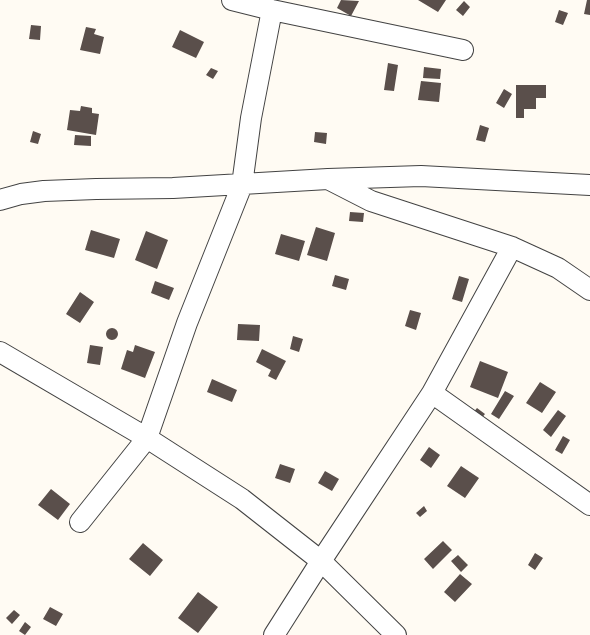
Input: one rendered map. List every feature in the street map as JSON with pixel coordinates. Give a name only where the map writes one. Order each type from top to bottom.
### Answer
[{"type":"street","points":[[232,0],[272,10],[463,50]]},
{"type":"street","points":[[80,522],[147,438],[187,323],[242,185],[251,118],[272,10]]},
{"type":"street","points":[[0,200],[21,194],[44,191],[96,188],[173,188],[328,179],[421,176],[588,179]]},
{"type":"street","points":[[328,179],[372,201],[512,247],[558,268],[590,290]]},
{"type":"street","points":[[274,635],[320,561],[432,393],[512,247]]},
{"type":"street","points":[[0,352],[147,438],[242,499],[320,561],[396,635]]},
{"type":"street","points":[[432,393],[590,505]]},
{"type":"building","points":[[341,0],[359,1],[351,16],[337,8]]},
{"type":"building","points":[[418,0],[446,0],[438,12]]},
{"type":"building","points":[[587,0],[590,0],[590,15],[584,14]]},
{"type":"building","points":[[464,1],[470,7],[463,16],[456,10]]},
{"type":"building","points":[[559,10],[568,13],[563,25],[555,22]]},
{"type":"building","points":[[31,25],[41,26],[40,40],[29,39]]},
{"type":"building","points":[[86,27],[96,29],[94,34],[104,37],[100,54],[80,50]]},
{"type":"building","points":[[180,30],[204,42],[196,58],[172,47]]},
{"type":"building","points":[[388,63],[398,65],[394,91],[384,90]]},
{"type":"building","points":[[424,67],[441,69],[440,79],[423,78]]},
{"type":"building","points":[[211,68],[218,71],[213,79],[206,75]]},
{"type":"building","points":[[421,81],[441,83],[439,102],[418,100]]},
{"type":"building","points":[[516,85],[546,85],[546,98],[536,98],[536,109],[524,109],[524,118],[516,118]]},
{"type":"building","points":[[504,89],[512,94],[504,108],[496,103]]},
{"type":"building","points":[[81,106],[92,108],[92,113],[99,114],[96,135],[67,130],[70,110],[80,111]]},
{"type":"building","points":[[480,125],[489,128],[485,142],[476,140]]},
{"type":"building","points":[[33,131],[41,134],[38,144],[30,142]]},
{"type":"building","points":[[315,132],[327,133],[326,144],[314,142]]},
{"type":"building","points":[[75,135],[91,136],[91,146],[74,145]]},
{"type":"building","points":[[350,212],[364,213],[363,222],[349,221]]},
{"type":"building","points":[[316,227],[335,233],[327,261],[307,255]]},
{"type":"building","points":[[91,230],[120,239],[114,258],[85,250]]},
{"type":"building","points":[[146,231],[168,240],[157,269],[135,260]]},
{"type":"building","points":[[281,234],[305,241],[299,261],[275,254]]},
{"type":"building","points":[[335,275],[349,279],[346,290],[332,286]]},
{"type":"building","points":[[459,276],[469,279],[462,302],[452,299]]},
{"type":"building","points":[[155,281],[174,288],[169,300],[151,293]]},
{"type":"building","points":[[80,292],[94,302],[80,323],[66,314]]},
{"type":"building","points":[[410,310],[421,313],[416,330],[405,326]]},
{"type":"building","points":[[238,324],[260,325],[259,341],[237,340]]},
{"type":"building","points":[[110,328],[114,328],[118,334],[114,340],[110,340],[106,336],[106,332]]},
{"type":"building","points":[[293,336],[303,339],[299,352],[290,349]]},
{"type":"building","points":[[90,345],[103,347],[100,365],[87,363]]},
{"type":"building","points":[[135,345],[155,352],[145,378],[121,369],[127,350],[133,352]]},
{"type":"building","points":[[262,349],[286,361],[276,380],[268,376],[271,370],[256,362]]},
{"type":"building","points":[[480,361],[508,372],[498,398],[470,387]]},
{"type":"building","points":[[212,379],[237,390],[232,402],[207,392]]},
{"type":"building","points":[[540,382],[556,392],[542,413],[526,403]]},
{"type":"building","points":[[505,391],[514,396],[499,419],[491,414]]},
{"type":"building","points":[[477,408],[485,414],[480,420],[472,414]]},
{"type":"building","points":[[558,410],[566,416],[551,437],[543,430]]},
{"type":"building","points":[[563,436],[570,440],[562,454],[555,450]]},
{"type":"building","points":[[429,447],[440,455],[431,468],[420,460]]},
{"type":"building","points":[[280,464],[295,469],[290,483],[275,478]]},
{"type":"building","points":[[461,466],[479,478],[465,498],[447,486]]},
{"type":"building","points":[[325,471],[339,479],[332,491],[318,483]]},
{"type":"building","points":[[51,489],[70,504],[58,520],[38,505]]},
{"type":"building","points":[[424,506],[427,511],[420,517],[416,513]]},
{"type":"building","points":[[443,541],[452,550],[433,569],[424,559]]},
{"type":"building","points":[[143,543],[163,560],[150,576],[129,559]]},
{"type":"building","points":[[535,553],[543,558],[535,570],[528,565]]},
{"type":"building","points":[[458,555],[468,565],[461,572],[451,561]]},
{"type":"building","points":[[460,574],[472,584],[455,602],[444,592]]},
{"type":"building","points":[[198,592],[218,607],[198,633],[178,618]]},
{"type":"building","points":[[50,607],[63,614],[56,626],[43,619]]},
{"type":"building","points":[[14,610],[20,615],[12,624],[6,618]]},
{"type":"building","points":[[25,622],[31,627],[25,635],[19,631]]}]
